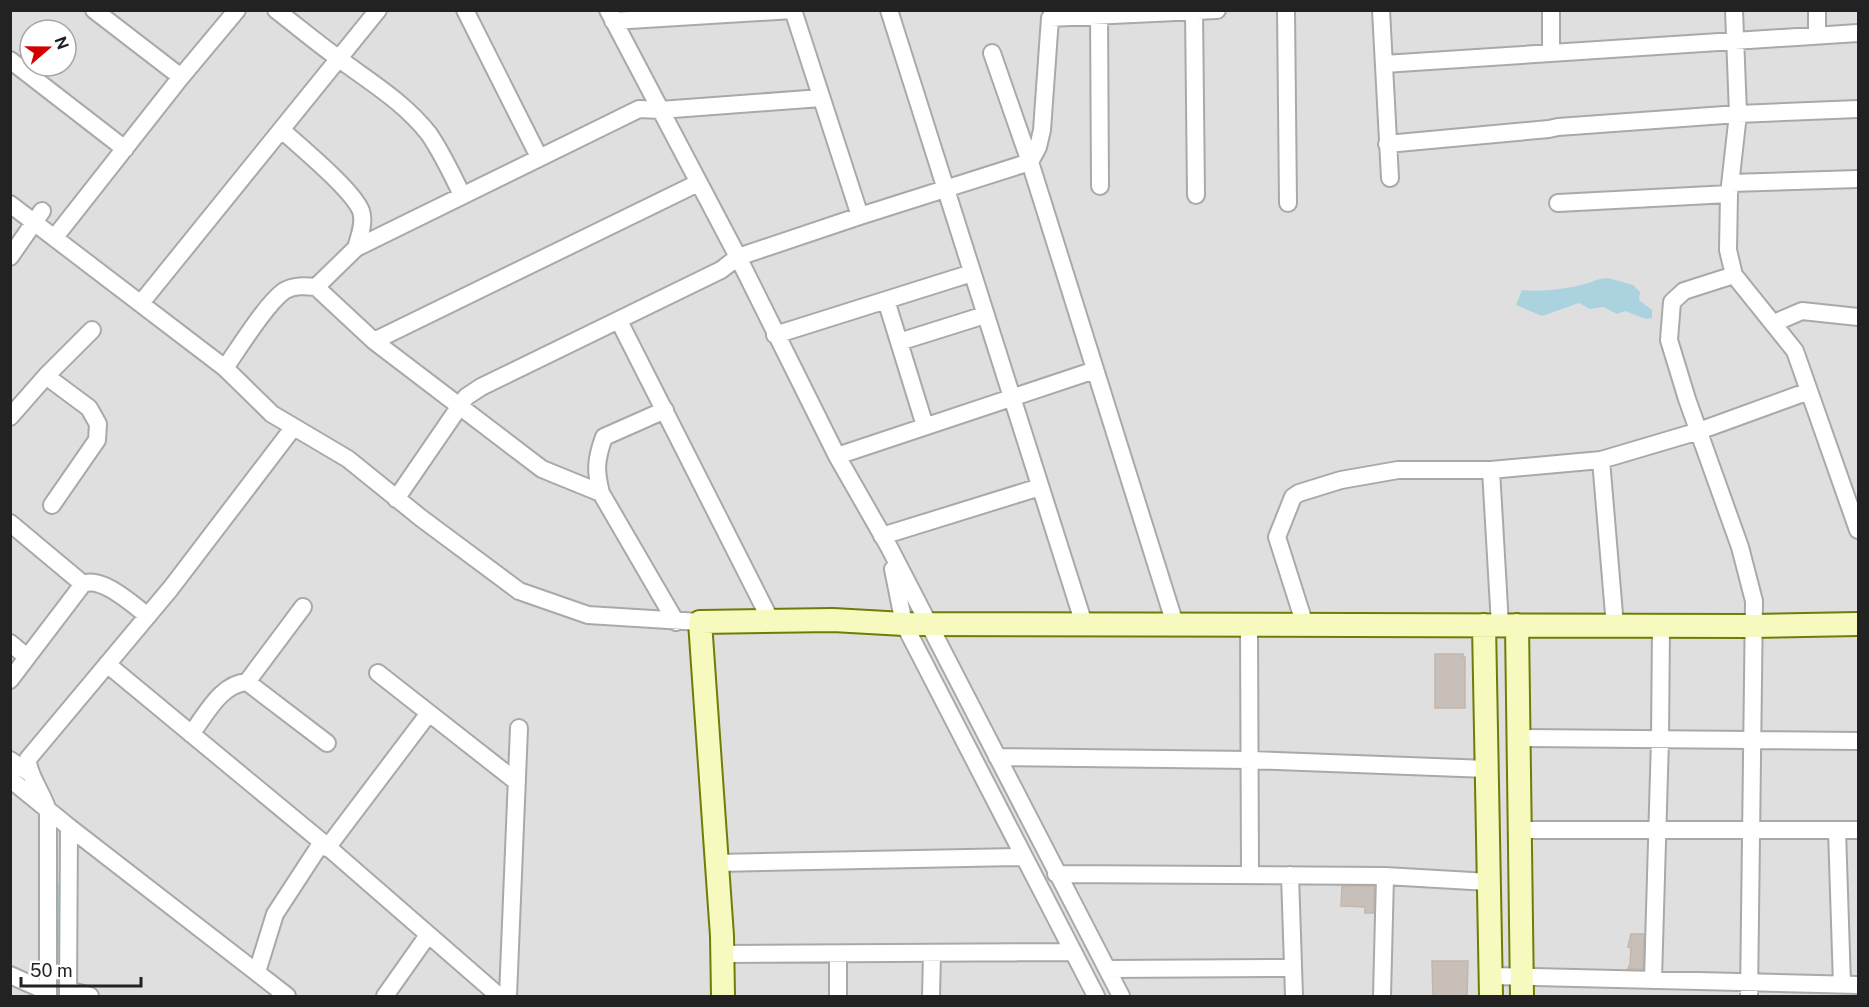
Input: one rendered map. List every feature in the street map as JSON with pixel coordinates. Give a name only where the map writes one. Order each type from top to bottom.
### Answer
[{"type":"street","points":[[94,10],[181,77]]},
{"type":"street","points":[[55,237],[237,10]]},
{"type":"street","points":[[276,10],[409,111],[429,135],[462,195]]},
{"type":"street","points":[[141,303],[378,10]]},
{"type":"street","points":[[465,10],[539,157]]},
{"type":"street","points":[[889,10],[1084,624]]},
{"type":"street","points":[[396,499],[466,397],[481,387],[721,270],[738,257],[1030,162],[1038,147],[1042,130],[1050,18],[1099,13],[1217,10]]},
{"type":"street","points":[[1286,10],[1288,203]]},
{"type":"street","points":[[1381,10],[1390,178]]},
{"type":"street","points":[[1551,10],[1551,52]]},
{"type":"street","points":[[1734,10],[1738,114],[1730,188],[1728,250],[1734,275],[1795,351],[1853,497],[1858,530]]},
{"type":"street","points":[[1816,10],[1816,36]]},
{"type":"street","points":[[860,216],[793,11],[611,16],[738,257],[837,456],[885,541],[1121,996]]},
{"type":"street","points":[[1194,11],[1196,195]]},
{"type":"street","points":[[1099,13],[1100,186]]},
{"type":"street","points":[[1384,64],[1858,33]]},
{"type":"street","points":[[992,53],[1030,162],[1175,624]]},
{"type":"street","points":[[10,60],[125,149]]},
{"type":"street","points":[[316,287],[356,248],[639,109],[660,110],[821,98]]},
{"type":"street","points":[[1387,144],[1558,127],[1738,114],[1858,109]]},
{"type":"street","points":[[282,130],[347,191],[361,211],[362,228],[356,248]]},
{"type":"street","points":[[1558,203],[1858,179]]},
{"type":"street","points":[[374,341],[698,183]]},
{"type":"street","points":[[10,204],[38,217],[55,237],[225,368],[272,414],[348,459],[396,499],[519,591],[588,615],[676,622],[772,623],[833,620],[904,624],[1615,626],[1858,624]]},
{"type":"street","points":[[10,256],[38,217]]},
{"type":"street","points":[[776,335],[972,273]]},
{"type":"street","points":[[1734,275],[1684,291],[1672,302],[1669,340],[1750,581],[1754,602],[1749,990]]},
{"type":"street","points":[[225,368],[283,292],[302,285],[316,287],[374,341],[542,469],[601,493]]},
{"type":"street","points":[[886,300],[925,426]]},
{"type":"street","points":[[1774,323],[1802,311],[1858,317]]},
{"type":"street","points":[[899,342],[985,315]]},
{"type":"street","points":[[619,321],[772,623]]},
{"type":"street","points":[[10,417],[46,376],[92,330]]},
{"type":"street","points":[[837,456],[1095,370]]},
{"type":"street","points":[[46,376],[89,408],[98,424],[97,440],[52,505]]},
{"type":"street","points":[[1305,625],[1277,537],[1293,497],[1299,492],[1341,480],[1398,470],[1491,470],[1601,460],[1699,431],[1809,391]]},
{"type":"street","points":[[665,410],[604,437],[597,456],[596,474],[601,493],[676,622]]},
{"type":"street","points":[[10,975],[48,994],[48,811],[45,800],[31,774],[28,759],[207,543],[293,428]]},
{"type":"street","points":[[1601,460],[1615,626]]},
{"type":"street","points":[[1491,470],[1500,625],[1518,738],[1522,987]]},
{"type":"street","points":[[885,541],[1040,487]]},
{"type":"street","points":[[10,523],[83,584]]},
{"type":"street","points":[[885,541],[904,624],[1095,996]]},
{"type":"street","points":[[10,680],[83,584],[89,581],[104,584],[148,616]]},
{"type":"street","points":[[247,682],[303,607]]},
{"type":"street","points":[[700,622],[723,954],[723,996]]},
{"type":"street","points":[[1249,624],[1250,874]]},
{"type":"street","points":[[1500,625],[1487,769],[1491,986],[1522,987],[1653,979],[1749,990],[1852,988],[1837,830]]},
{"type":"street","points":[[1653,979],[1661,626]]},
{"type":"street","points":[[10,643],[27,657]]},
{"type":"street","points":[[108,664],[325,845],[499,996]]},
{"type":"street","points":[[378,673],[517,782]]},
{"type":"street","points":[[191,734],[225,689],[237,683],[247,682],[327,743]]},
{"type":"street","points":[[257,972],[275,914],[325,845],[429,713]]},
{"type":"street","points":[[508,996],[519,728]]},
{"type":"street","points":[[1518,738],[1858,741]]},
{"type":"street","points":[[997,757],[1250,760],[1487,769]]},
{"type":"street","points":[[10,760],[31,774]]},
{"type":"street","points":[[10,779],[287,996]]},
{"type":"street","points":[[1487,799],[1519,800]]},
{"type":"street","points":[[69,827],[68,993],[90,996]]},
{"type":"street","points":[[1519,830],[1858,830]]},
{"type":"street","points":[[717,863],[1024,857]]},
{"type":"street","points":[[1056,874],[1489,876],[1519,870]]},
{"type":"street","points":[[1290,875],[1294,996]]},
{"type":"street","points":[[1382,996],[1385,876]]},
{"type":"street","points":[[385,996],[428,935]]},
{"type":"street","points":[[723,954],[1073,952]]},
{"type":"street","points":[[838,954],[838,996]]},
{"type":"street","points":[[931,996],[932,954]]},
{"type":"street","points":[[1107,969],[1293,968]]},
{"type":"shaded area","points":[[11,11],[1858,11],[1858,996],[11,996]]},
{"type":"water","points":[[1608,278],[1633,285],[1640,292],[1639,300],[1652,310],[1652,318],[1646,319],[1625,311],[1617,314],[1604,307],[1590,309],[1579,303],[1542,316],[1516,305],[1522,290],[1562,289]]},
{"type":"building","points":[[1435,654],[1463,654],[1465,657],[1465,708],[1435,708]]},
{"type":"building","points":[[1342,886],[1374,886],[1374,913],[1365,913],[1365,907],[1341,906]]},
{"type":"building","points":[[1631,934],[1644,934],[1643,969],[1628,969],[1631,948],[1628,947]]},
{"type":"building","points":[[1432,961],[1468,961],[1467,996],[1433,996]]},
{"type":"waterway","points":[[57,885],[58,996]]}]
